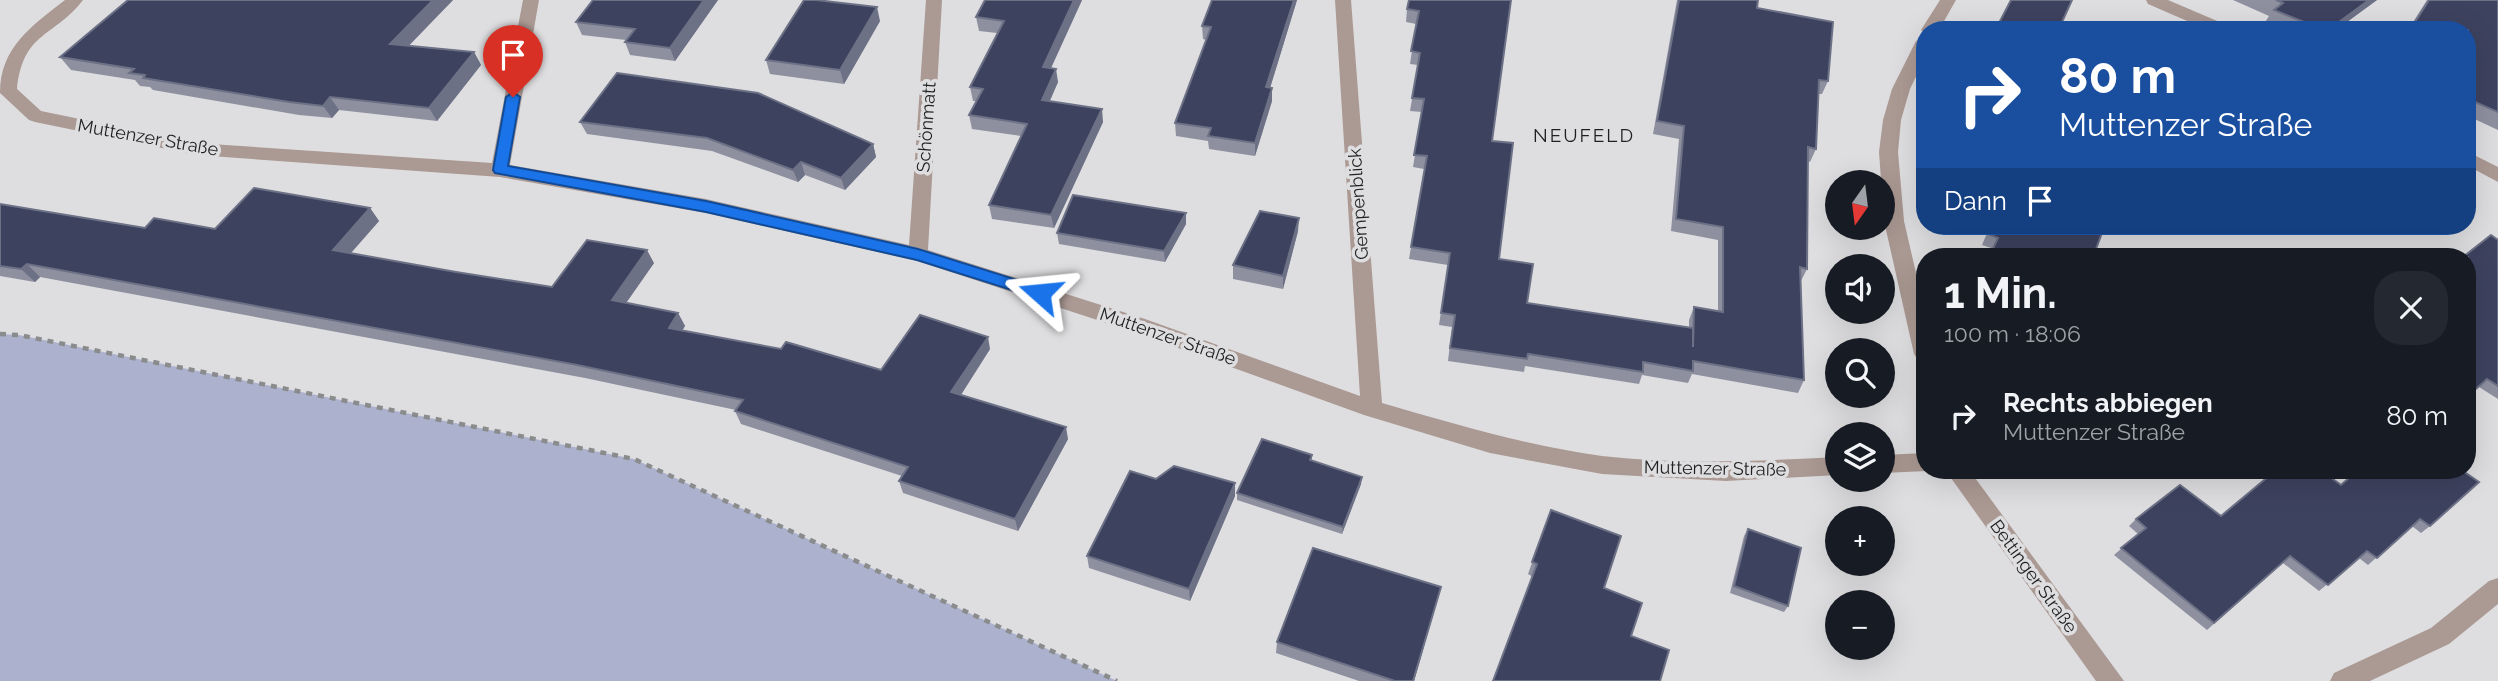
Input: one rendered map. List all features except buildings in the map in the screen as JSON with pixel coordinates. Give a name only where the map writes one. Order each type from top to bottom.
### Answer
[{"type":"street","name":"Muttenzer Straße","points":[[75,0],[32,35],[11,65],[8,91],[35,116],[196,149],[500,170],[706,206],[918,254],[1138,324],[1372,409],[1490,444],[1602,465],[1727,472],[1825,467]]},
{"type":"street","points":[[500,170],[531,0]]},
{"type":"street","name":"Schönmatt","points":[[918,254],[934,0]]},
{"type":"street","name":"Gempenblick","points":[[1343,0],[1372,409]]},
{"type":"street","points":[[1935,21],[1948,0]]},
{"type":"street","points":[[2154,0],[2202,21]]},
{"type":"street","points":[[1916,59],[1900,91],[1890,142],[1891,209],[1916,316]]},
{"type":"street","points":[[2476,163],[2498,175]]},
{"type":"street","points":[[1895,463],[1916,462]]},
{"type":"street","name":"Bettinger Straße","points":[[1963,479],[2111,681]]},
{"type":"street","points":[[2343,681],[2440,636],[2498,589]]},
{"type":"path","points":[[0,334],[19,335],[634,459],[1117,681]]},
{"type":"shaded area","points":[[0,334],[19,335],[634,459],[1117,681],[0,681]]},
{"type":"district","name":"NEUFELD","points":[[1584,135]]},
{"type":"route","points":[[513,97],[500,170],[706,206],[918,254],[1040,293]]}]
